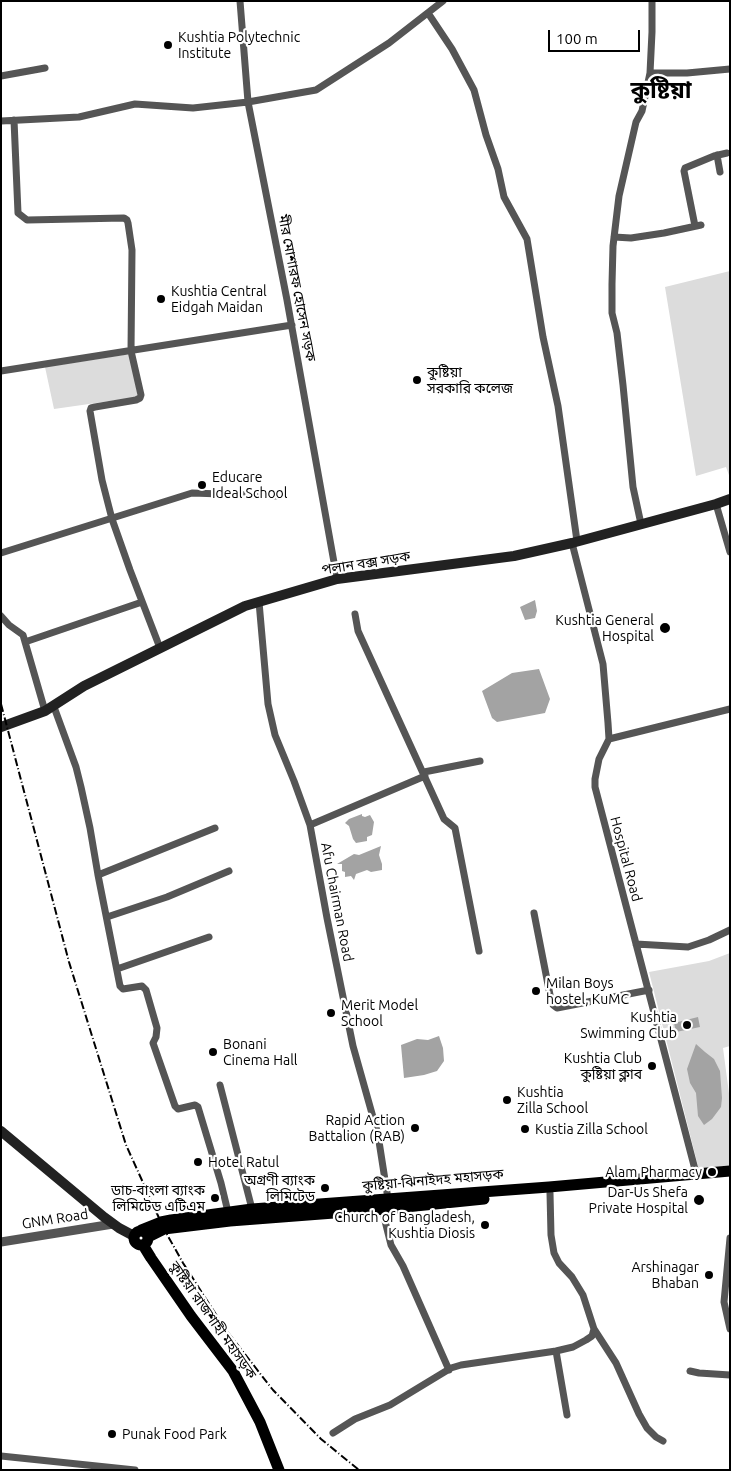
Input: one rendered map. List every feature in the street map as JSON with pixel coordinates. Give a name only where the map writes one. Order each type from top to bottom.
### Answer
[{"type":"highway","name":"কুষ্টিয়া-ঝিনাইদহ মহাসড়ক","points":[[697,1177],[730,1171]]},
{"type":"highway","name":"কুষ্টিয়া-ঝিনাইদহ মহাসড়ক","points":[[387,1204],[697,1177],[730,1177]]},
{"type":"highway","name":"কুষ্টিয়া-ঝিনাইদহ মহাসড়ক","points":[[207,1219],[550,1193],[613,1184]]},
{"type":"highway","name":"কুষ্টিয়া-ঝিনাইদহ মহাসড়ক","points":[[142,1237],[164,1229],[228,1212],[252,1210],[286,1212]]},
{"type":"highway","name":"কুষ্টিয়া রাজশাহী মহাসড়ক","points":[[142,1237],[191,1316],[233,1371],[260,1422],[279,1470]]},
{"type":"main road","name":"পলান বক্স সড়ক","points":[[1,727],[49,709],[84,686],[245,606],[337,579],[514,556],[575,542],[730,499]]},
{"type":"main road","points":[[1,1131],[113,1224],[142,1237]]},
{"type":"street","name":"মীর মোশারফ হোসেন সড়ক","points":[[240,1],[248,102],[292,324],[337,579]]},
{"type":"street","points":[[1,121],[80,117],[135,104],[193,108],[248,102],[316,90],[389,43],[443,1]]},
{"type":"street","points":[[641,524],[633,487],[617,333],[612,313],[614,237],[619,196],[636,122],[642,111],[650,72],[652,1]]},
{"type":"street","name":"Hospital Road","points":[[428,13],[452,49],[474,90],[486,135],[498,169],[504,197],[527,239],[543,337],[558,406],[575,542],[603,664],[608,739],[599,759],[595,787],[697,1177]]},
{"type":"street","points":[[1,76],[45,68]]},
{"type":"street","points":[[650,72],[687,73],[730,69]]},
{"type":"street","points":[[14,120],[18,213],[27,220],[124,218],[127,220],[132,250],[131,351],[141,395],[136,400],[95,406],[90,411],[102,480],[112,519],[160,648]]},
{"type":"street","points":[[614,237],[631,238],[698,225],[684,171],[685,168],[727,153]]},
{"type":"street","points":[[717,155],[720,172]]},
{"type":"street","points":[[1,371],[292,324]]},
{"type":"street","points":[[1,553],[192,493],[280,496]]},
{"type":"street","points":[[716,504],[730,552]]},
{"type":"street","points":[[25,642],[142,602]]},
{"type":"street","name":"Afu Chairman Road","points":[[258,602],[268,704],[275,735],[310,825],[353,1046],[378,1135],[387,1204],[384,1217],[391,1246],[403,1266],[449,1370]]},
{"type":"street","points":[[355,614],[358,631],[444,819],[455,828],[479,951]]},
{"type":"street","points":[[1,616],[9,625],[23,635],[49,709],[70,751],[81,787],[90,828],[121,988],[123,990],[142,986],[146,990],[157,1028],[153,1043],[175,1106],[178,1109],[195,1105],[198,1107],[228,1212]]},
{"type":"street","points":[[608,739],[730,709]]},
{"type":"street","points":[[310,825],[424,774],[480,761]]},
{"type":"street","points":[[98,874],[215,828]]},
{"type":"street","points":[[107,917],[167,897],[229,872]]},
{"type":"street","points":[[534,913],[551,1000],[557,1008],[649,990]]},
{"type":"street","points":[[636,944],[688,947],[730,930]]},
{"type":"street","points":[[117,969],[209,937]]},
{"type":"street","points":[[220,1085],[252,1210]]},
{"type":"street","points":[[550,1193],[551,1235],[554,1253],[559,1263],[572,1277],[582,1295],[594,1329],[616,1363],[647,1428],[662,1441]]},
{"type":"street","name":"GNM Road","points":[[1,1242],[113,1224]]},
{"type":"street","points":[[730,1238],[724,1302],[730,1329]]},
{"type":"street","points":[[333,1433],[355,1419],[390,1405],[449,1370],[461,1365],[572,1347],[592,1336],[594,1329]]},
{"type":"street","points":[[556,1351],[567,1415]]},
{"type":"street","points":[[690,1371],[730,1375]]},
{"type":"street","points":[[1,1456],[135,1470]]},
{"type":"shaded area","points":[[730,271],[730,478],[726,467],[696,476],[665,287]]},
{"type":"shaded area","points":[[130,354],[138,397],[54,409],[45,367]]},
{"type":"shaded area","points":[[535,600],[537,611],[535,618],[525,620],[520,607]]},
{"type":"shaded area","points":[[539,669],[550,699],[545,713],[497,722],[492,718],[482,691],[512,673]]},
{"type":"shaded area","points":[[362,814],[365,817],[370,815],[374,822],[372,835],[367,837],[367,841],[356,843],[349,826],[345,823],[349,819]]},
{"type":"shaded area","points":[[381,846],[379,855],[382,870],[371,872],[367,870],[356,874],[354,880],[351,876],[345,877],[345,872],[342,871],[342,864],[337,864],[354,854],[359,855]]},
{"type":"shaded area","points":[[730,953],[730,1046],[723,1048],[730,1101],[730,1169],[699,1170],[649,972],[709,961]]},
{"type":"shaded area","name":"Kushtia Swimming Club","points":[[698,1017],[700,1027],[676,1032],[674,1023]]},
{"type":"shaded area","points":[[439,1036],[443,1048],[444,1061],[437,1071],[404,1078],[401,1045],[417,1039],[428,1040]]},
{"type":"shaded area","points":[[696,1044],[714,1059],[720,1071],[721,1107],[712,1119],[704,1125],[698,1116],[696,1093],[690,1083],[687,1069]]},
{"type":"railway","points":[[1,704],[69,962],[126,1145],[164,1229],[183,1263],[226,1330],[273,1390],[321,1439],[359,1470]]},
{"type":"place","name":"Kushtia Polytechnic Institute","points":[[168,45]]},
{"type":"place","name":"Kushtia Central Eidgah Maidan","points":[[161,299]]},
{"type":"place","name":"কুষ্টিয়া সরকারি কলেজ","points":[[417,380]]},
{"type":"place","name":"Educare Ideal School","points":[[202,485]]},
{"type":"place","name":"Kushtia General Hospital","points":[[665,628]]},
{"type":"place","name":"Milan Boys hostel, KuMC","points":[[536,991]]},
{"type":"place","name":"Merit Model School","points":[[331,1013]]},
{"type":"place","name":"Kushtia Swimming Club","points":[[687,1025]]},
{"type":"place","name":"Bonani Cinema Hall","points":[[213,1052]]},
{"type":"place","name":"Kushtia Club কুষ্টিয়া ক্লাব","points":[[652,1066]]},
{"type":"place","name":"Kushtia Zilla School","points":[[507,1100]]},
{"type":"place","name":"Rapid Action Battalion (RAB)","points":[[415,1128]]},
{"type":"place","name":"Kustia Zilla School","points":[[525,1129]]},
{"type":"place","name":"Hotel Ratul","points":[[198,1162]]},
{"type":"place","name":"Alam Pharmacy","points":[[712,1172]]},
{"type":"place","name":"অগ্রণী ব্যাংক লিমিটেড","points":[[325,1188]]},
{"type":"place","name":"ডাচ-বাংলা ব্যাংক লিমিটেড এটিএম","points":[[215,1198]]},
{"type":"place","name":"Dar-Us Shefa Private Hospital","points":[[699,1200]]},
{"type":"place","name":"Church of Bangladesh, Kushtia Diosis","points":[[485,1225]]},
{"type":"place","name":"Arshinagar Bhaban","points":[[709,1275]]},
{"type":"place","name":"Punak Food Park","points":[[112,1434]]},
{"type":"district","name":"কুষ্টিয়া","points":[[661,90]]}]
